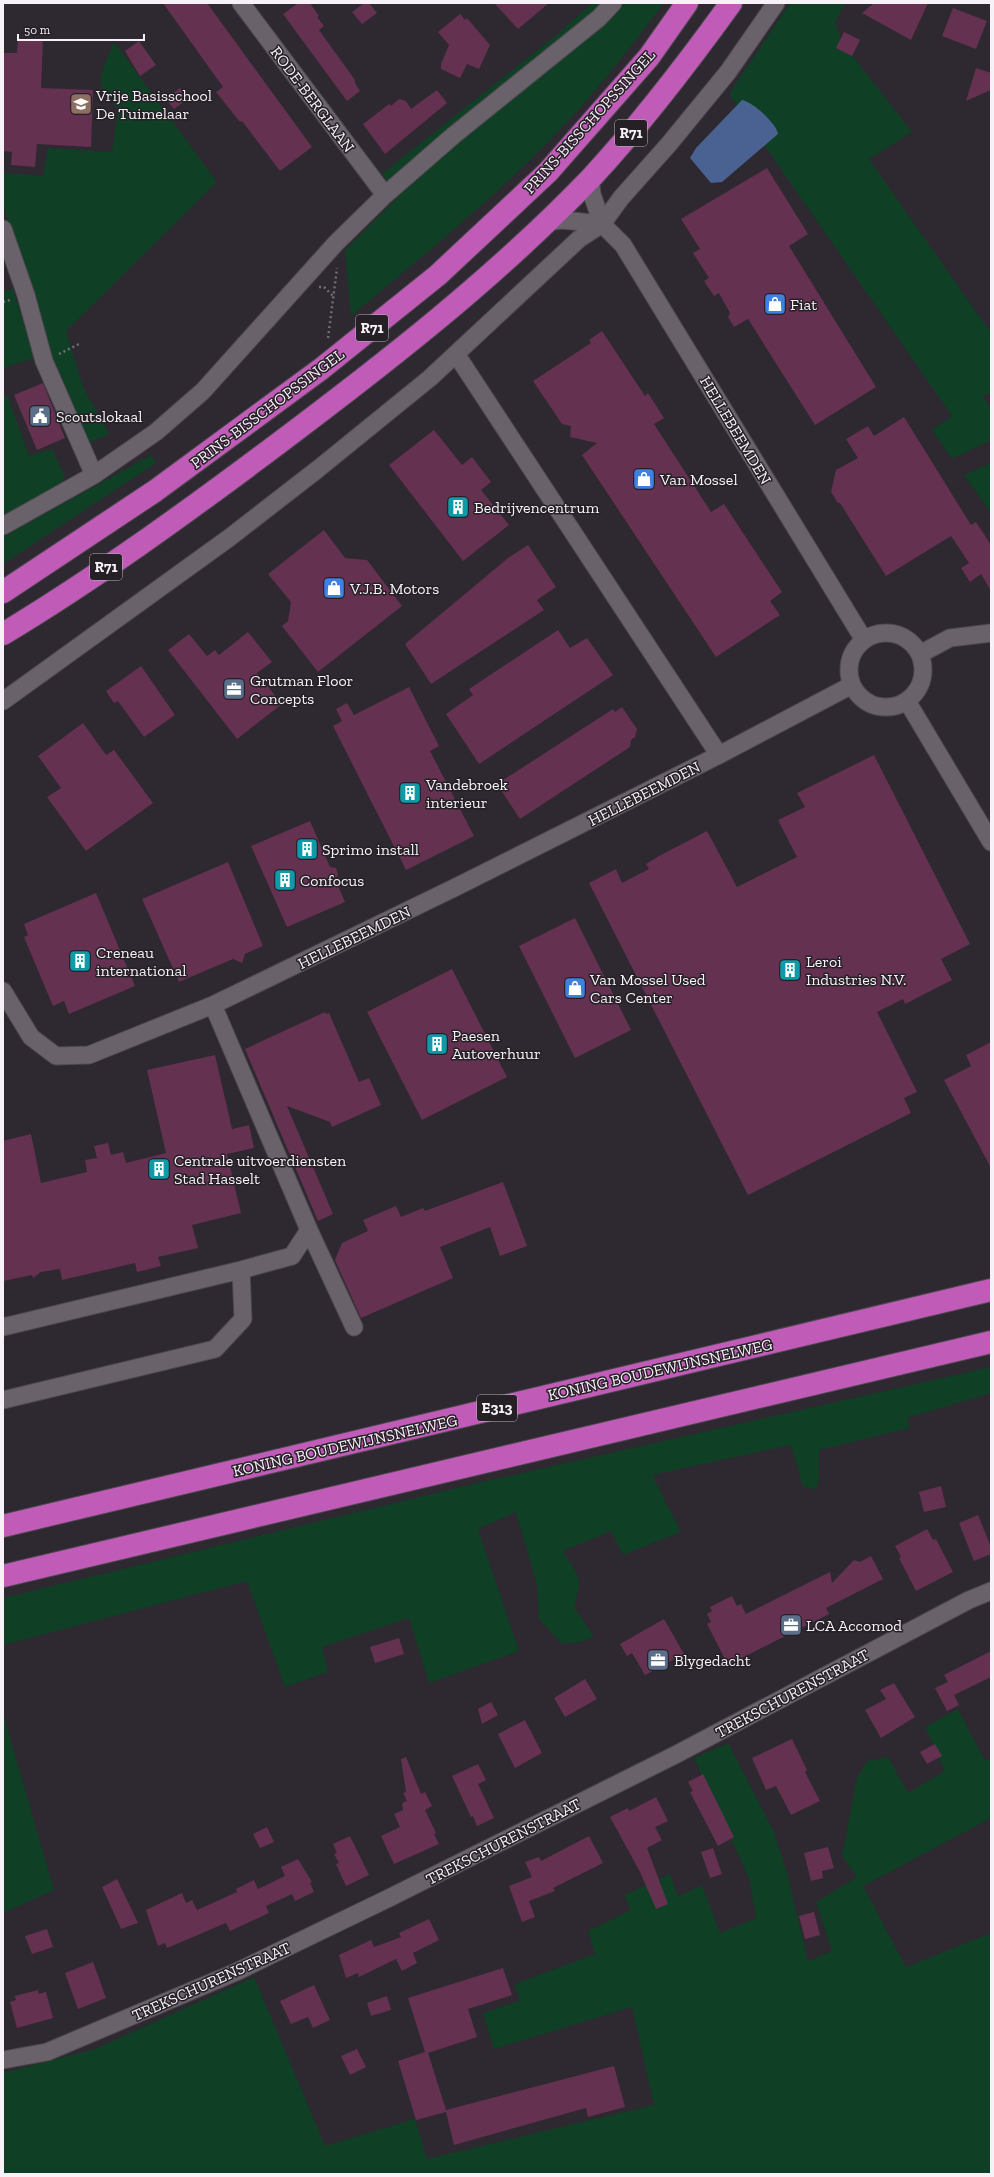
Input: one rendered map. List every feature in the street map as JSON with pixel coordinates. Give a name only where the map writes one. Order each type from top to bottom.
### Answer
[{"type":"highway","name":"PRINS-BISSCHOPSSINGEL","points":[[3,592],[155,491],[320,369],[438,275],[548,172],[649,57],[687,3]]},
{"type":"highway","name":"R71","points":[[3,634],[44,609],[207,497],[360,382],[490,273],[590,178],[671,86],[731,3]]},
{"type":"highway","name":"KONING BOUDEWIJNSNELWEG","points":[[3,1526],[991,1290]]},
{"type":"highway","points":[[3,1576],[991,1342]]},
{"type":"street","points":[[3,526],[94,476],[156,432],[203,391],[336,243],[385,195],[454,135],[599,18],[613,3]]},
{"type":"street","points":[[3,701],[229,538],[406,398],[456,354],[579,240],[602,224],[621,198],[728,72],[776,3]]},
{"type":"street","name":"RODE-BERGLAAN","points":[[243,4],[385,195]]},
{"type":"street","points":[[590,178],[592,194],[602,224]]},
{"type":"street","points":[[545,222],[568,221],[602,224]]},
{"type":"street","name":"HELLEBEEMDEN","points":[[602,224],[623,245],[864,640]]},
{"type":"street","points":[[3,229],[26,295],[44,361],[94,476]]},
{"type":"street","name":"HELLEBEEMDEN","points":[[456,354],[719,755]]},
{"type":"street","points":[[879,633],[895,634],[910,641],[920,654],[923,671],[919,688],[907,701],[892,707],[876,706],[861,698],[852,685],[849,673],[850,660],[855,649],[864,640],[879,633]]},
{"type":"street","points":[[920,654],[950,638],[991,633]]},
{"type":"street","name":"HELLEBEEMDEN","points":[[3,991],[31,1037],[56,1056],[89,1055],[213,1005],[456,887],[719,755],[852,685]]},
{"type":"street","points":[[907,701],[991,842]]},
{"type":"street","points":[[213,1005],[309,1230],[354,1327]]},
{"type":"street","points":[[3,1327],[241,1270],[292,1256],[309,1230]]},
{"type":"street","points":[[3,1400],[216,1349],[243,1319],[241,1270]]},
{"type":"street","name":"TREKSCHURENSTRAAT","points":[[3,2060],[48,2052],[236,1972],[389,1898],[668,1758],[969,1600],[991,1591]]},
{"type":"path","points":[[322,343],[328,338],[338,259],[336,243]]},
{"type":"path","points":[[44,361],[81,343]]},
{"type":"green space","points":[[592,3],[664,3],[637,39],[579,109],[548,142],[476,210],[351,316],[345,250],[400,195],[382,174],[559,33]]},
{"type":"green space","points":[[790,3],[845,3],[835,22],[842,42],[912,132],[869,159],[988,329],[991,327],[991,393],[983,396],[991,409],[991,440],[952,459],[932,430],[952,416],[729,94]]},
{"type":"green space","name":"Vrije Basisschool De Tuimelaar","points":[[114,42],[217,182],[66,331],[83,387],[109,434],[89,443],[74,420],[21,266],[3,204],[3,173],[43,176],[48,148],[112,152],[118,109],[109,100],[104,92],[101,85],[101,77]]},
{"type":"green space","points":[[13,289],[35,358],[3,368],[3,291]]},
{"type":"green space","points":[[7,395],[29,456],[52,449],[65,477],[61,484],[3,516],[3,397]]},
{"type":"green space","points":[[151,455],[156,463],[3,564],[3,537]]},
{"type":"green space","points":[[991,463],[991,513],[964,475]]},
{"type":"green space","points":[[991,1367],[991,1393],[907,1418],[910,1428],[819,1450],[819,1479],[816,1490],[803,1486],[791,1445],[652,1475],[681,1532],[623,1555],[611,1531],[563,1551],[576,1572],[579,1582],[574,1607],[594,1637],[580,1642],[562,1644],[539,1619],[537,1585],[516,1512],[478,1529],[519,1651],[429,1683],[409,1618],[322,1647],[328,1672],[285,1687],[247,1581],[3,1645],[3,1598],[465,1486]]},
{"type":"green space","points":[[958,1709],[985,1761],[991,1758],[991,1818],[863,1886],[906,1967],[991,1933],[991,2174],[3,2174],[3,2073],[95,2049],[254,1977],[325,2146],[415,2119],[427,2159],[654,2105],[632,2007],[494,2049],[483,2013],[520,2001],[515,1984],[595,1954],[588,1931],[631,1910],[624,1895],[670,1874],[678,1897],[702,1885],[720,1933],[756,1918],[749,1878],[694,1758],[728,1743],[774,1832],[788,1877],[808,1961],[832,1951],[816,1902],[857,1877],[842,1856],[857,1778],[867,1761],[888,1757],[908,1793],[945,1771],[925,1727]]},
{"type":"green space","points":[[3,1713],[54,1890],[3,1913]]},
{"type":"water","points":[[742,100],[764,114],[774,125],[778,134],[722,182],[711,183],[690,158],[696,148]]},
{"type":"building","points":[[163,3],[207,3],[312,147],[280,171],[242,121],[240,122],[216,92],[223,87]]},
{"type":"building","points":[[298,3],[310,3],[319,16],[317,17],[324,26],[319,30],[355,80],[355,83],[360,91],[347,101],[283,14]]},
{"type":"building","points":[[364,3],[369,3],[377,13],[362,24],[352,12]]},
{"type":"building","points":[[494,3],[549,3],[518,29]]},
{"type":"building","points":[[874,3],[928,3],[911,40],[862,13]]},
{"type":"building","points":[[953,8],[987,21],[976,49],[942,36]]},
{"type":"building","points":[[460,14],[465,20],[467,18],[490,45],[479,69],[467,64],[460,78],[441,69],[441,64],[449,45],[438,32]]},
{"type":"building","points":[[844,32],[860,40],[852,56],[836,48]]},
{"type":"building","points":[[18,39],[43,39],[41,88],[93,90],[91,147],[37,144],[35,167],[11,165],[12,152],[3,151],[3,53],[17,53]]},
{"type":"building","points":[[139,41],[156,65],[140,76],[125,51]]},
{"type":"building","points":[[976,68],[991,73],[991,90],[966,101]]},
{"type":"building","points":[[180,88],[188,99],[174,109],[166,99]]},
{"type":"building","points":[[437,90],[447,103],[385,154],[363,124],[389,104],[391,106],[399,99],[406,101],[411,109]]},
{"type":"building","name":"Fiat","points":[[767,168],[808,234],[789,246],[876,387],[815,425],[748,319],[734,327],[728,317],[730,313],[719,293],[714,296],[704,281],[709,278],[693,253],[700,249],[681,219]]},
{"type":"building","name":"Van Mossel","points":[[602,331],[645,396],[648,393],[664,418],[654,424],[711,512],[724,504],[782,592],[770,601],[780,615],[716,657],[582,455],[597,443],[570,437],[571,426],[562,424],[533,381],[591,343],[589,340]]},
{"type":"building","name":"Scoutslokaal","points":[[43,383],[65,438],[37,450],[14,395]]},
{"type":"building","points":[[904,417],[971,525],[976,522],[991,545],[991,591],[981,574],[970,582],[961,568],[969,563],[951,536],[886,576],[840,503],[838,503],[831,492],[836,470],[858,458],[846,439],[868,426],[874,436]]},
{"type":"building","name":"Bedrijvencentrum","points":[[434,430],[462,465],[472,457],[491,482],[481,490],[509,525],[463,561],[389,465]]},
{"type":"building","name":"V.J.B. Motors","points":[[324,530],[345,558],[367,560],[402,606],[318,672],[282,626],[288,621],[291,602],[268,574]]},
{"type":"building","points":[[528,545],[556,587],[537,600],[544,610],[431,684],[405,644],[508,558]]},
{"type":"building","points":[[558,630],[570,648],[587,638],[613,675],[479,764],[446,714],[473,695],[469,689]]},
{"type":"building","name":"Grutman Floor Concepts","points":[[248,632],[272,662],[257,673],[282,704],[237,739],[168,650],[189,634],[207,656],[215,650],[219,655]]},
{"type":"building","points":[[141,666],[175,715],[144,737],[118,701],[114,703],[106,691]]},
{"type":"building","name":"Vandebroek interieur","points":[[409,687],[439,746],[430,751],[474,836],[406,870],[333,726],[342,721],[336,709],[347,703],[354,715]]},
{"type":"building","points":[[622,707],[637,729],[635,737],[631,740],[630,747],[520,819],[497,784],[613,709],[615,712]]},
{"type":"building","points":[[83,723],[106,755],[114,750],[153,803],[86,851],[47,797],[61,788],[38,756]]},
{"type":"building","name":"Leroi Industries N.V.","points":[[874,755],[970,944],[941,959],[952,980],[905,1004],[903,999],[877,1012],[917,1092],[904,1098],[911,1113],[748,1195],[589,883],[616,869],[622,883],[649,869],[646,864],[659,856],[707,831],[737,887],[797,857],[778,820],[805,807],[797,793]]},
{"type":"building","points":[[310,821],[330,867],[336,868],[338,875],[335,879],[345,902],[287,927],[251,846]]},
{"type":"building","points":[[228,862],[263,946],[245,954],[242,963],[233,959],[179,982],[142,899]]},
{"type":"building","name":"Creneau international","points":[[96,893],[135,986],[69,1014],[64,1001],[53,1006],[24,937],[28,935],[24,924]]},
{"type":"building","name":"Van Mossel Used Cars Center","points":[[575,918],[631,1030],[575,1058],[519,946]]},
{"type":"building","name":"Paesen Autoverhuur","points":[[452,969],[507,1077],[422,1120],[367,1012]]},
{"type":"building","points":[[325,1012],[326,1014],[329,1013],[359,1082],[369,1078],[381,1105],[332,1127],[330,1122],[287,1106],[333,1214],[318,1221],[245,1049]]},
{"type":"building","points":[[991,1042],[991,1168],[944,1080],[971,1066],[966,1055]]},
{"type":"building","name":"Centrale uitvoerdiensten Stad Hasselt","points":[[215,1055],[232,1129],[249,1125],[254,1148],[227,1154],[241,1213],[192,1225],[198,1248],[158,1257],[161,1266],[137,1272],[135,1263],[62,1280],[60,1269],[41,1272],[33,1278],[32,1275],[3,1281],[3,1141],[31,1134],[41,1183],[87,1172],[85,1160],[97,1158],[94,1146],[108,1143],[111,1155],[123,1152],[126,1163],[166,1153],[147,1070]]},
{"type":"building","points":[[503,1182],[527,1246],[500,1256],[490,1227],[440,1247],[453,1278],[361,1318],[335,1260],[342,1243],[368,1231],[363,1220],[396,1206],[401,1217],[423,1208],[425,1211]]},
{"type":"building","points":[[941,1486],[946,1507],[924,1512],[919,1492]]},
{"type":"building","points":[[978,1515],[991,1547],[991,1554],[974,1561],[959,1523]]},
{"type":"building","points":[[927,1529],[933,1540],[936,1539],[953,1572],[916,1591],[899,1558],[901,1557],[895,1546]]},
{"type":"building","points":[[871,1556],[883,1579],[826,1608],[829,1614],[728,1665],[707,1624],[711,1622],[707,1614],[712,1611],[710,1607],[732,1596],[737,1606],[741,1604],[746,1614],[830,1572],[832,1583],[854,1560],[860,1562]]},
{"type":"building","points":[[664,1619],[684,1654],[645,1675],[632,1653],[627,1656],[620,1644]]},
{"type":"building","points":[[399,1638],[404,1654],[375,1663],[370,1647]]},
{"type":"building","points":[[991,1651],[991,1677],[954,1695],[959,1705],[947,1711],[935,1688],[948,1682],[944,1675]]},
{"type":"building","points":[[585,1679],[597,1699],[565,1717],[554,1698]]},
{"type":"building","points":[[894,1683],[915,1717],[881,1738],[865,1710],[886,1699],[880,1690]]},
{"type":"building","points":[[491,1702],[498,1715],[482,1724],[478,1709]]},
{"type":"building","points":[[525,1720],[542,1753],[515,1768],[498,1734]]},
{"type":"building","points":[[792,1739],[807,1770],[805,1772],[820,1801],[791,1815],[776,1786],[766,1790],[752,1758]]},
{"type":"building","points":[[935,1744],[942,1756],[927,1764],[920,1752]]},
{"type":"building","points":[[406,1757],[421,1794],[425,1792],[432,1806],[425,1810],[436,1833],[434,1834],[439,1844],[394,1864],[381,1836],[400,1827],[394,1814],[403,1810],[402,1803],[407,1801],[403,1793],[406,1792],[401,1759]]},
{"type":"building","points":[[478,1764],[486,1780],[478,1784],[494,1818],[477,1826],[473,1816],[471,1817],[452,1776]]},
{"type":"building","points":[[703,1774],[734,1837],[718,1846],[690,1792],[693,1791],[688,1782]]},
{"type":"building","points":[[656,1797],[668,1821],[655,1827],[662,1840],[647,1848],[668,1904],[656,1909],[640,1872],[610,1817],[628,1808],[629,1811]]},
{"type":"building","points":[[267,1827],[274,1842],[260,1848],[253,1834]]},
{"type":"building","points":[[350,1836],[369,1875],[346,1886],[336,1864],[339,1863],[334,1854],[337,1853],[333,1844]]},
{"type":"building","points":[[589,1836],[603,1863],[553,1888],[555,1891],[529,1901],[535,1917],[522,1922],[509,1886],[532,1877],[525,1862],[539,1857],[541,1861]]},
{"type":"building","points":[[828,1847],[834,1868],[822,1871],[823,1878],[811,1881],[804,1853]]},
{"type":"building","points":[[713,1848],[722,1874],[710,1878],[701,1852]]},
{"type":"building","points":[[298,1859],[312,1882],[310,1883],[314,1892],[295,1901],[292,1894],[266,1906],[269,1913],[230,1931],[226,1923],[167,1948],[165,1943],[158,1946],[146,1910],[182,1893],[186,1903],[192,1900],[197,1910],[237,1892],[236,1889],[254,1880],[258,1889],[285,1876],[281,1867]]},
{"type":"building","points":[[117,1879],[138,1923],[121,1929],[102,1887]]},
{"type":"building","points":[[814,1912],[820,1935],[805,1939],[799,1916]]},
{"type":"building","points":[[429,1919],[439,1940],[413,1953],[417,1963],[402,1971],[396,1959],[359,1977],[358,1973],[346,1978],[339,1955],[371,1940],[374,1947],[401,1937],[399,1933]]},
{"type":"building","points":[[47,1929],[53,1947],[32,1954],[25,1936]]},
{"type":"building","points":[[93,1962],[106,1998],[78,2009],[65,1973]]},
{"type":"building","points":[[503,1968],[512,1995],[468,2009],[477,2037],[428,2053],[446,2110],[614,2066],[625,2107],[588,2117],[586,2108],[454,2145],[446,2112],[416,2120],[398,2061],[425,2052],[408,1998]]},
{"type":"building","points":[[314,1985],[330,2020],[313,2028],[308,2017],[291,2024],[280,2001]]},
{"type":"building","points":[[38,1990],[39,1994],[46,1992],[53,2018],[17,2028],[10,2002],[16,2000],[15,1996]]},
{"type":"building","points":[[387,1996],[391,2010],[371,2016],[367,2003]]},
{"type":"building","points":[[357,2049],[366,2067],[350,2075],[341,2056]]},
{"type":"place","name":"Vrije Basisschool De Tuimelaar","points":[[81,104]]},
{"type":"place","name":"Fiat","points":[[775,304]]},
{"type":"place","name":"Scoutslokaal","points":[[40,416]]},
{"type":"place","name":"Van Mossel","points":[[644,479]]},
{"type":"place","name":"Bedrijvencentrum","points":[[458,507]]},
{"type":"place","name":"V.J.B. Motors","points":[[334,588]]},
{"type":"place","name":"Grutman Floor Concepts","points":[[234,689]]},
{"type":"place","name":"Vandebroek interieur","points":[[410,793]]},
{"type":"place","name":"Sprimo install","points":[[307,849]]},
{"type":"place","name":"Confocus","points":[[285,880]]},
{"type":"place","name":"Creneau international","points":[[80,961]]},
{"type":"place","name":"Leroi Industries N.V.","points":[[790,970]]},
{"type":"place","name":"Van Mossel Used Cars Center","points":[[575,988]]},
{"type":"place","name":"Paesen Autoverhuur","points":[[437,1044]]},
{"type":"place","name":"Centrale uitvoerdiensten Stad Hasselt","points":[[159,1169]]},
{"type":"place","name":"LCA Accomod","points":[[791,1625]]},
{"type":"place","name":"Blygedacht","points":[[658,1660]]}]
